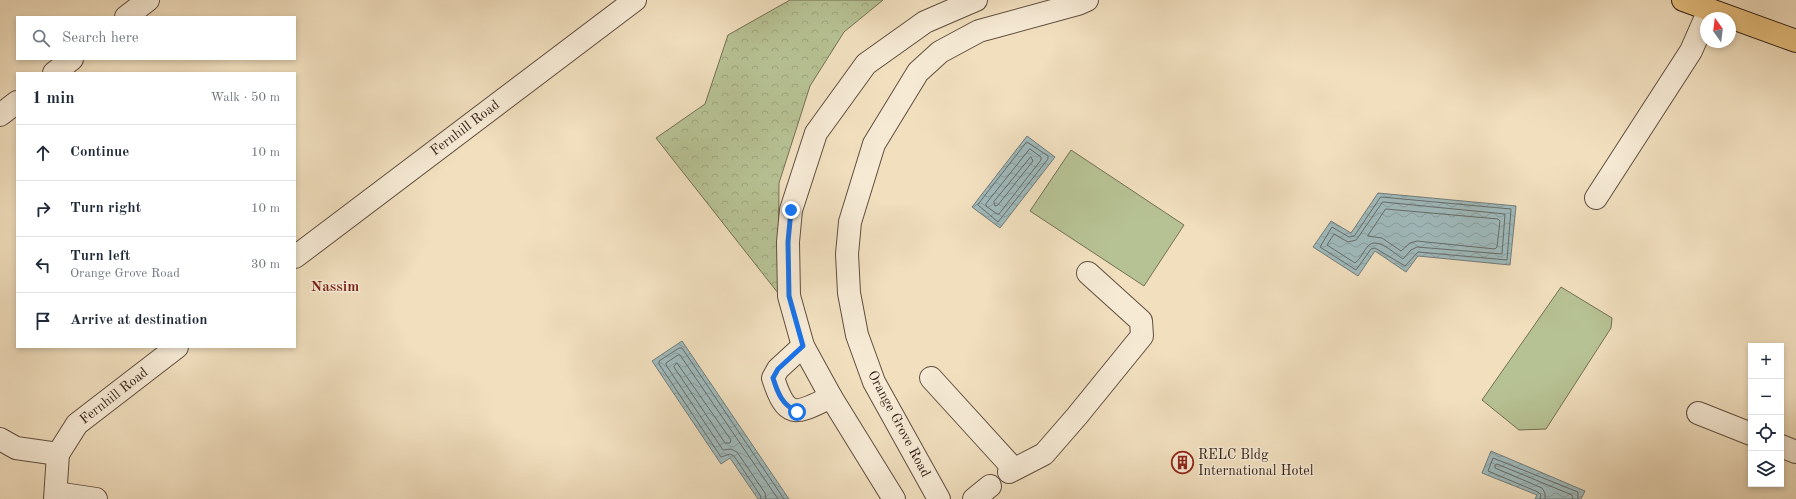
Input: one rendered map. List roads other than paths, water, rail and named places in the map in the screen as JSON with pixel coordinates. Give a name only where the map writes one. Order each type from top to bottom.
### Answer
[{"type":"main road","points":[[1683,0],[1796,41]]},
{"type":"street","points":[[127,16],[148,0]]},
{"type":"street","name":"Fernhill Road","points":[[296,256],[635,0]]},
{"type":"street","points":[[894,499],[831,397],[803,346],[789,296],[788,242],[791,210],[816,133],[866,64],[925,22],[976,0]]},
{"type":"street","name":"Orange Grove Road","points":[[940,499],[874,382],[857,335],[849,293],[847,254],[850,222],[874,144],[918,72],[940,52],[979,31],[1078,4],[1087,0]]},
{"type":"street","points":[[1596,198],[1692,51],[1709,10]]},
{"type":"street","points":[[55,72],[71,60]]},
{"type":"street","points":[[0,115],[16,103]]},
{"type":"street","points":[[931,378],[1011,470],[1044,454],[1142,336],[1141,321],[1088,273]]},
{"type":"street","points":[[803,346],[778,369],[773,378],[778,395],[786,407],[797,412],[805,410],[831,397]]},
{"type":"street","name":"Fernhill Road","points":[[56,496],[58,454],[77,424],[176,348]]},
{"type":"street","points":[[1698,413],[1748,433]]},
{"type":"street","points":[[0,439],[16,448],[58,454]]},
{"type":"street","points":[[1784,447],[1796,452]]},
{"type":"street","points":[[56,496],[96,499]]},
{"type":"water","points":[[1027,136],[1055,157],[1000,228],[972,207]]},
{"type":"water","points":[[1378,193],[1516,206],[1510,265],[1418,256],[1406,272],[1375,251],[1358,276],[1313,247],[1331,221],[1351,233]]},
{"type":"water","points":[[682,341],[789,499],[758,499],[730,458],[721,464],[652,361]]},
{"type":"water","points":[[1491,451],[1585,491],[1581,499],[1535,499],[1537,495],[1482,473]]},
{"type":"place","name":"RELC Bldg International Hotel","points":[[1182,463]]},
{"type":"district","name":"Nassim","points":[[335,287]]}]
